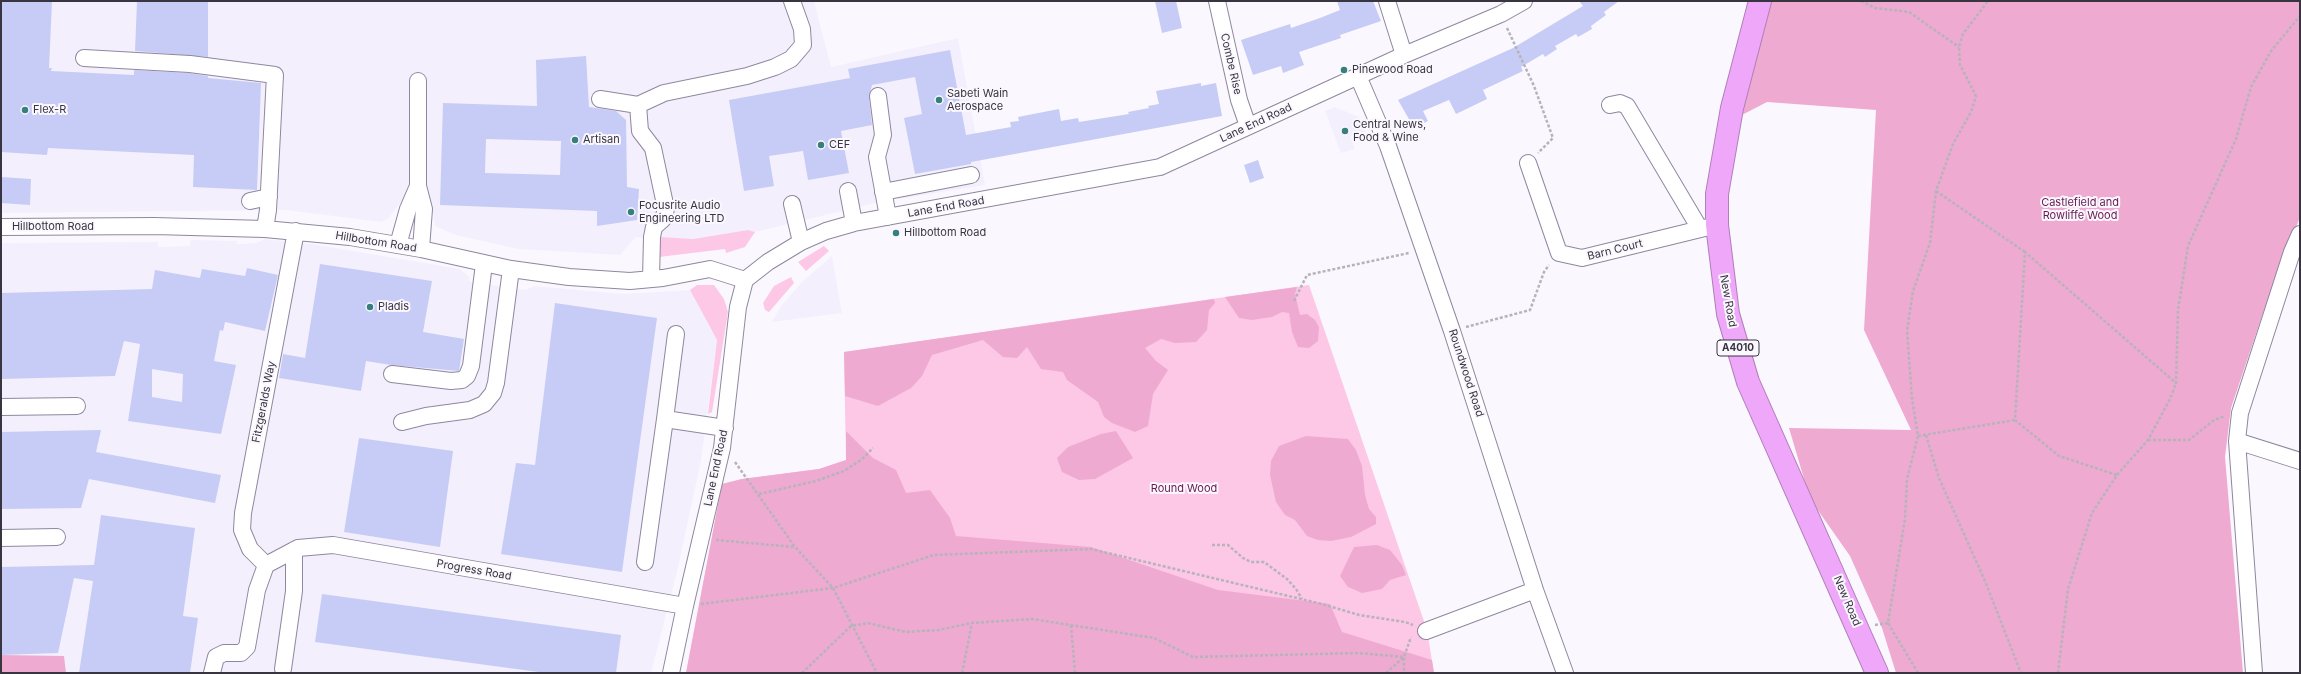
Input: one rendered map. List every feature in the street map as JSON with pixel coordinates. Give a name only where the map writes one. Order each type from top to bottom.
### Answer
[{"type":"highway","name":"New Road","points":[[1760,1],[1732,108],[1717,194],[1709,227],[1728,314],[1748,382],[1877,673]]},
{"type":"street","points":[[600,99],[638,105],[664,93],[747,76],[774,67],[791,59],[803,45],[802,29],[792,1]]},
{"type":"street","name":"Combe Rise","points":[[1217,1],[1239,100],[1248,126]]},
{"type":"street","points":[[1387,1],[1404,55]]},
{"type":"street","name":"Lane End Road","points":[[671,673],[700,539],[722,448],[738,307],[745,280],[768,262],[801,242],[826,231],[854,223],[1160,167],[1404,55],[1500,14],[1524,1]]},
{"type":"street","points":[[84,58],[190,64],[275,75],[269,197],[265,229]]},
{"type":"street","name":"Roundwood Road","points":[[1358,76],[1388,146],[1452,331],[1536,590],[1565,673]]},
{"type":"street","points":[[418,81],[418,186],[424,209],[421,249]]},
{"type":"street","points":[[878,96],[883,135],[877,157],[888,217]]},
{"type":"street","points":[[1610,105],[1620,103],[1627,106],[1709,227]]},
{"type":"street","points":[[638,105],[640,131],[653,148],[666,209],[663,219],[654,227],[652,237],[651,279]]},
{"type":"street","points":[[1528,163],[1558,253]]},
{"type":"street","points":[[883,192],[971,175]]},
{"type":"street","points":[[398,245],[408,209],[418,186]]},
{"type":"street","points":[[848,191],[854,223]]},
{"type":"street","points":[[250,201],[269,197]]},
{"type":"street","points":[[792,204],[801,242]]},
{"type":"street","name":"Hillbottom Road","points":[[1,227],[154,226],[296,231],[398,245],[511,269],[569,276],[630,280],[651,279],[710,269],[745,280]]},
{"type":"street","name":"Barn Court","points":[[1558,253],[1582,258],[1709,227]]},
{"type":"street","name":"Fitzgeralds Way","points":[[266,565],[250,549],[242,530],[243,513],[296,231]]},
{"type":"street","points":[[2254,673],[2237,442],[2240,413],[2292,252],[2300,234]]},
{"type":"street","points":[[392,374],[451,381],[462,380],[467,376],[471,366],[484,264]]},
{"type":"street","points":[[402,422],[426,416],[470,410],[484,404],[493,393],[496,383],[511,269]]},
{"type":"street","points":[[645,562],[676,334]]},
{"type":"street","points":[[1,407],[77,406]]},
{"type":"street","points":[[665,419],[725,428]]},
{"type":"street","points":[[2237,442],[2300,461]]},
{"type":"street","points":[[1,538],[57,537]]},
{"type":"street","name":"Progress Road","points":[[266,565],[298,548],[333,545],[685,606]]},
{"type":"street","points":[[284,669],[294,591],[294,550]]},
{"type":"street","points":[[212,673],[216,657],[224,653],[241,653],[247,647],[257,590],[266,565]]},
{"type":"street","points":[[1421,629],[1536,590]]},
{"type":"path","points":[[1860,1],[1875,8],[1909,12],[1959,47]]},
{"type":"path","points":[[1918,673],[1888,623],[1905,519],[1907,479],[1918,436],[1912,399],[1907,331],[1913,291],[1930,243],[1936,191],[1953,144],[1971,112],[1976,96],[1960,65],[1959,47],[1963,34],[1988,1]]},
{"type":"path","points":[[1500,14],[1534,86],[1553,138],[1528,163]]},
{"type":"path","points":[[2058,673],[2068,589],[2092,513],[2117,475],[2148,440],[2170,399],[2176,383],[2178,310],[2188,246],[2236,139],[2251,87],[2271,50],[2300,16]]},
{"type":"path","points":[[1936,191],[2025,252],[2176,383]]},
{"type":"path","points":[[1294,301],[1307,275],[1423,250]]},
{"type":"path","points":[[2015,420],[2025,252]]},
{"type":"path","points":[[1452,331],[1530,310],[1544,272],[1558,253]]},
{"type":"path","points":[[2148,440],[2189,440],[2214,420],[2227,416]]},
{"type":"path","points":[[1918,436],[2015,420],[2059,456],[2117,475]]},
{"type":"path","points":[[1926,435],[1939,478],[1985,581],[2021,673]]},
{"type":"path","points":[[722,448],[743,471],[795,547],[833,588],[851,626],[877,673]]},
{"type":"path","points":[[759,494],[816,481],[844,471],[861,460],[873,448]]},
{"type":"path","points":[[700,539],[795,547]]},
{"type":"path","points":[[1212,545],[1228,545],[1243,558],[1251,562],[1264,562],[1287,579],[1302,599]]},
{"type":"path","points":[[685,606],[833,588],[934,555],[1091,549],[1302,599],[1359,615],[1406,622],[1421,629],[1404,657],[1386,673]]},
{"type":"path","points":[[802,673],[851,626],[868,623],[906,632],[938,630],[972,623],[1032,619],[1154,638],[1193,657],[1358,654],[1404,657]]},
{"type":"path","points":[[962,673],[972,623]]},
{"type":"path","points":[[1071,625],[1075,673]]},
{"type":"path","points":[[1404,657],[1404,673]]},
{"type":"shaded area","points":[[1,1],[814,1],[831,67],[958,38],[985,185],[899,199],[896,198],[755,232],[748,230],[693,239],[636,237],[620,255],[518,249],[456,235],[435,226],[432,202],[400,203],[389,218],[381,222],[286,210],[1,213]]},
{"type":"shaded area","points":[[1335,107],[1359,117],[1366,132],[1350,136],[1355,149],[1341,153],[1325,111]]},
{"type":"shaded area","points":[[265,239],[312,244],[460,269],[469,277],[470,282],[526,290],[534,286],[623,294],[690,290],[717,340],[701,461],[677,572],[651,673],[1,673],[1,243],[158,242],[158,247],[190,246],[191,240],[237,241],[237,244],[257,243]]},
{"type":"shaded area","points":[[832,256],[842,313],[772,322],[781,306],[802,282]]},
{"type":"green space","name":"Castlefield and Rowliffe Wood","points":[[1767,1],[2300,1],[2300,217],[2263,313],[2231,408],[2225,457],[2243,673],[1896,673],[1882,628],[1850,556],[1810,499],[1789,428],[1911,430],[1864,330],[1876,110],[1767,102],[1740,116]]},
{"type":"green space","points":[[748,230],[755,232],[745,247],[726,253],[725,249],[659,257],[660,237],[693,239]]},
{"type":"green space","points":[[824,246],[829,251],[806,271],[798,262]]},
{"type":"green space","points":[[791,277],[794,283],[769,312],[765,310],[763,303],[774,286]]},
{"type":"green space","points":[[697,285],[714,285],[724,299],[728,312],[712,412],[708,414],[717,340],[690,290]]},
{"type":"green space","name":"Round Wood","points":[[1309,285],[1427,630],[1434,673],[686,673],[722,484],[742,479],[819,469],[846,460],[844,352]]},
{"type":"green space","points":[[1297,287],[1295,294],[1300,315],[1307,314],[1315,320],[1319,327],[1318,341],[1309,348],[1298,347],[1292,332],[1289,313],[1282,312],[1272,317],[1252,320],[1239,318],[1225,297]]},
{"type":"green space","points":[[1214,299],[1215,303],[1209,310],[1207,330],[1196,342],[1175,343],[1161,339],[1145,348],[1156,361],[1168,370],[1153,394],[1148,426],[1135,432],[1112,423],[1104,417],[1098,402],[1067,380],[1063,372],[1041,369],[1027,347],[1017,358],[1003,357],[983,340],[932,355],[922,376],[911,388],[878,406],[845,396],[844,352]]},
{"type":"green space","points":[[846,431],[873,458],[896,470],[906,493],[930,490],[950,518],[956,536],[1091,547],[1218,590],[1330,604],[1342,632],[1432,660],[1434,673],[686,673],[722,484],[742,479],[819,469],[846,460]]},
{"type":"green space","points":[[1116,431],[1133,458],[1095,479],[1079,480],[1062,472],[1057,458],[1068,447],[1101,434]]},
{"type":"green space","points":[[1306,436],[1348,439],[1356,450],[1362,466],[1365,495],[1369,509],[1376,517],[1376,524],[1351,537],[1331,541],[1318,540],[1307,536],[1295,520],[1285,515],[1276,502],[1270,475],[1271,461],[1279,446]]},
{"type":"green space","points":[[1377,545],[1390,550],[1402,565],[1406,575],[1390,580],[1382,589],[1362,593],[1348,587],[1340,576],[1354,547]]},
{"type":"green space","points":[[1,655],[64,656],[66,673],[1,673]]},
{"type":"building","points":[[1,1],[52,1],[49,68],[52,68],[51,71],[134,75],[134,70],[189,73],[208,76],[208,78],[261,83],[257,190],[193,187],[194,155],[48,148],[47,155],[1,152]]},
{"type":"building","points":[[137,1],[208,1],[208,57],[135,51]]},
{"type":"building","points":[[1155,1],[1176,1],[1182,28],[1162,33]]},
{"type":"building","points":[[1337,1],[1373,1],[1381,21],[1340,35],[1341,38],[1299,52],[1304,65],[1283,73],[1281,66],[1253,75],[1241,40],[1290,24],[1291,28],[1340,10]]},
{"type":"building","points":[[1579,1],[1619,1],[1604,12],[1606,15],[1591,26],[1592,29],[1578,37],[1576,34],[1555,46],[1557,49],[1545,57],[1543,54],[1521,67],[1523,71],[1483,90],[1487,99],[1456,114],[1449,100],[1423,111],[1428,121],[1414,128],[1398,100],[1513,48],[1583,6]]},
{"type":"building","points":[[950,50],[966,135],[1011,127],[1010,122],[1019,121],[1018,117],[1059,109],[1061,121],[1078,118],[1079,122],[1129,114],[1128,112],[1149,108],[1148,106],[1159,104],[1156,91],[1201,83],[1201,86],[1216,83],[1222,116],[971,162],[971,164],[915,174],[904,118],[922,114],[915,77],[872,85],[869,97],[872,125],[841,131],[849,173],[808,180],[803,151],[769,156],[774,186],[744,191],[729,100],[850,78],[848,69]]},
{"type":"building","name":"Artisan","points":[[586,56],[589,107],[616,111],[626,120],[627,187],[639,189],[637,220],[597,226],[597,211],[440,205],[443,103],[537,106],[536,60]],"holes":[[[486,139],[561,141],[560,175],[485,173]]]},
{"type":"building","points":[[1258,160],[1264,178],[1250,183],[1244,165]]},
{"type":"building","points":[[1,177],[31,179],[30,205],[1,203]]},
{"type":"building","name":"Pladis","points":[[320,264],[432,281],[423,332],[464,339],[459,371],[391,365],[366,361],[361,391],[279,378],[283,354],[305,358]]},
{"type":"building","points":[[247,268],[278,275],[265,331],[225,322],[223,331],[220,330],[214,361],[236,365],[221,434],[128,421],[140,344],[124,341],[115,376],[1,379],[1,293],[152,289],[155,270],[200,278],[202,269],[245,276]],"holes":[[[152,369],[183,374],[182,402],[152,397]]]},
{"type":"building","points":[[555,303],[657,318],[622,572],[501,554],[516,463],[535,465]]},
{"type":"building","points":[[101,430],[96,452],[221,475],[215,503],[89,479],[81,508],[1,509],[1,432]]},
{"type":"building","points":[[359,438],[453,451],[440,547],[344,532]]},
{"type":"building","points":[[101,515],[195,528],[183,616],[198,618],[190,673],[79,673],[93,581],[74,578],[58,653],[1,655],[1,567],[94,565]]},
{"type":"building","points":[[322,594],[621,635],[616,673],[546,673],[315,642]]},
{"type":"place","name":"Pinewood Road","points":[[1344,70]]},
{"type":"place","name":"Sabeti Wain Aerospace","points":[[939,100]]},
{"type":"place","name":"Flex-R","points":[[25,110]]},
{"type":"place","name":"Central News, Food & Wine","points":[[1345,131]]},
{"type":"place","name":"Artisan","points":[[575,140]]},
{"type":"place","name":"CEF","points":[[821,145]]},
{"type":"place","name":"Focusrite Audio Engineering LTD","points":[[631,212]]},
{"type":"place","name":"Hillbottom Road","points":[[896,233]]},
{"type":"place","name":"Pladis","points":[[370,307]]}]
